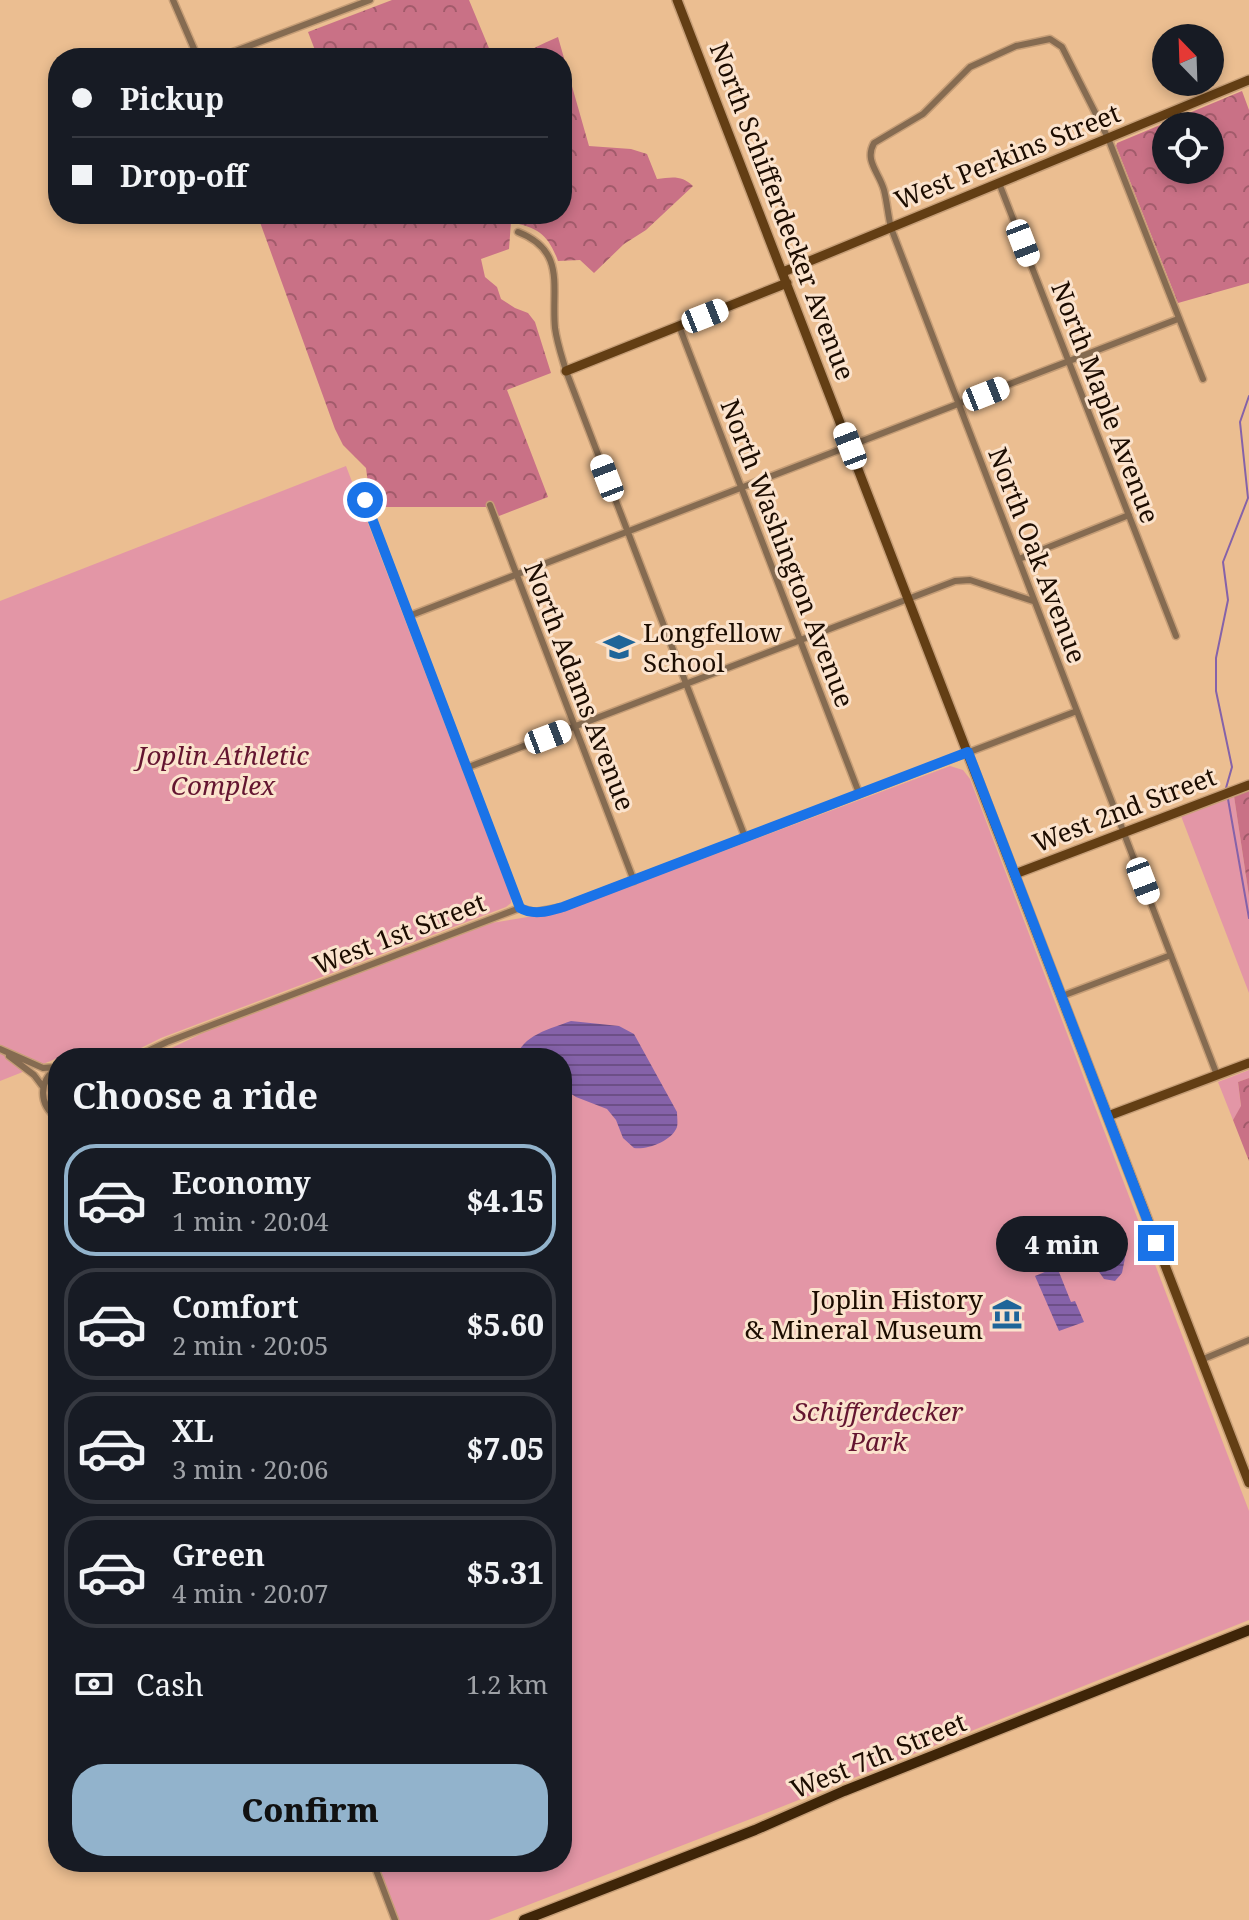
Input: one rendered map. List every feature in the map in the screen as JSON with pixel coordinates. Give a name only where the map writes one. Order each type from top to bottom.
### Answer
[{"type":"main road","name":"North Schifferdecker Avenue","points":[[677,0],[1249,1483]]},
{"type":"main road","name":"West Perkins Street","points":[[783,272],[1249,80]]},
{"type":"main road","points":[[566,371],[787,283]]},
{"type":"main road","name":"West 2nd Street","points":[[1015,874],[1249,785]]},
{"type":"main road","points":[[1108,1116],[1249,1063]]},
{"type":"main road","points":[[1237,1635],[1249,1622]]},
{"type":"main road","name":"West 7th Street","points":[[524,1920],[1237,1635],[1249,1633]]},
{"type":"street","points":[[173,0],[194,48]]},
{"type":"street","points":[[243,48],[370,0]]},
{"type":"street","name":"North Oak Avenue","points":[[1108,138],[1062,47],[1050,39],[1016,46],[970,67],[923,114],[874,143],[869,151],[884,188],[891,228],[1217,1075]]},
{"type":"street","points":[[1108,138],[1203,379]]},
{"type":"street","name":"North Maple Avenue","points":[[999,183],[1176,636]]},
{"type":"street","points":[[518,232],[537,244],[551,261],[556,288],[555,329],[566,371],[745,837]]},
{"type":"street","points":[[409,616],[1178,319]]},
{"type":"street","name":"North Washington Avenue","points":[[679,326],[859,793]]},
{"type":"street","points":[[365,500],[520,908]]},
{"type":"street","name":"North Adams Avenue","points":[[490,505],[634,881]]},
{"type":"street","points":[[1019,559],[1129,515]]},
{"type":"street","points":[[466,768],[955,581],[970,580],[1033,601]]},
{"type":"street","name":"West 1st Street","points":[[155,1048],[520,908],[535,912],[550,910],[634,881],[1077,711]]},
{"type":"street","points":[[1062,996],[1171,955]]},
{"type":"street","points":[[2,1050],[48,1068]]},
{"type":"street","points":[[2,1050],[34,1075],[43,1087]]},
{"type":"street","points":[[48,1075],[43,1087],[43,1099],[48,1111]]},
{"type":"street","points":[[1201,1360],[1249,1340]]},
{"type":"street","points":[[377,1872],[395,1920]]},
{"type":"green space","points":[[392,0],[469,0],[489,48],[314,48],[308,32]]},
{"type":"green space","points":[[558,37],[561,48],[534,48]]},
{"type":"green space","points":[[572,86],[589,146],[631,149],[647,154],[657,179],[681,178],[693,186],[594,273],[580,260],[558,261],[546,238],[518,224],[572,224]]},
{"type":"green space","points":[[1242,91],[1249,110],[1249,283],[1178,303],[1116,146],[1152,128],[1152,184],[1224,184],[1224,112],[1192,112]]},
{"type":"green space","points":[[261,224],[511,224],[509,249],[481,259],[485,277],[497,287],[501,299],[528,313],[535,322],[551,373],[507,390],[548,497],[499,516],[486,507],[371,507],[366,468],[343,445]]},
{"type":"green space","name":"Joplin Athletic Complex","points":[[346,466],[511,903],[141,1048],[48,1048],[48,1062],[0,1081],[0,601]]},
{"type":"green space","name":"Schifferdecker Park","points":[[950,766],[963,770],[970,779],[1249,1511],[1249,1620],[489,1920],[398,1920],[380,1872],[572,1872],[572,1048],[172,1048],[213,1028],[491,923],[564,911]]},
{"type":"green space","points":[[1249,790],[1249,896],[1234,796]]},
{"type":"green space","points":[[1234,796],[1249,896],[1249,993],[1181,816]]},
{"type":"green space","points":[[1249,1070],[1249,1078],[1238,1082],[1241,1107],[1233,1120],[1218,1082]]},
{"type":"green space","points":[[1249,1078],[1249,1161],[1233,1120],[1241,1106],[1238,1082]]},
{"type":"shaded area","points":[[571,1021],[619,1026],[634,1034],[677,1112],[674,1132],[652,1146],[634,1148],[623,1138],[616,1120],[607,1109],[572,1094],[572,1048],[521,1048],[530,1038]]},
{"type":"shaded area","points":[[1103,1242],[1120,1246],[1126,1253],[1122,1273],[1115,1281],[1104,1279],[1097,1269],[1088,1267],[1080,1257],[1092,1253],[1094,1260]]},
{"type":"shaded area","points":[[1057,1267],[1071,1302],[1075,1301],[1084,1322],[1059,1331],[1035,1276]]},
{"type":"waterway","points":[[1226,788],[1232,767],[1216,691],[1216,658],[1228,600],[1223,562],[1248,498],[1240,422],[1249,396]]},
{"type":"waterway","points":[[1228,799],[1249,918]]},
{"type":"place","name":"Longfellow School","points":[[619,647]]},
{"type":"place","name":"Joplin History & Mineral Museum","points":[[1007,1314]]},
{"type":"route","points":[[365,500],[520,908],[526,911],[563,907],[968,752],[1156,1243]]}]
